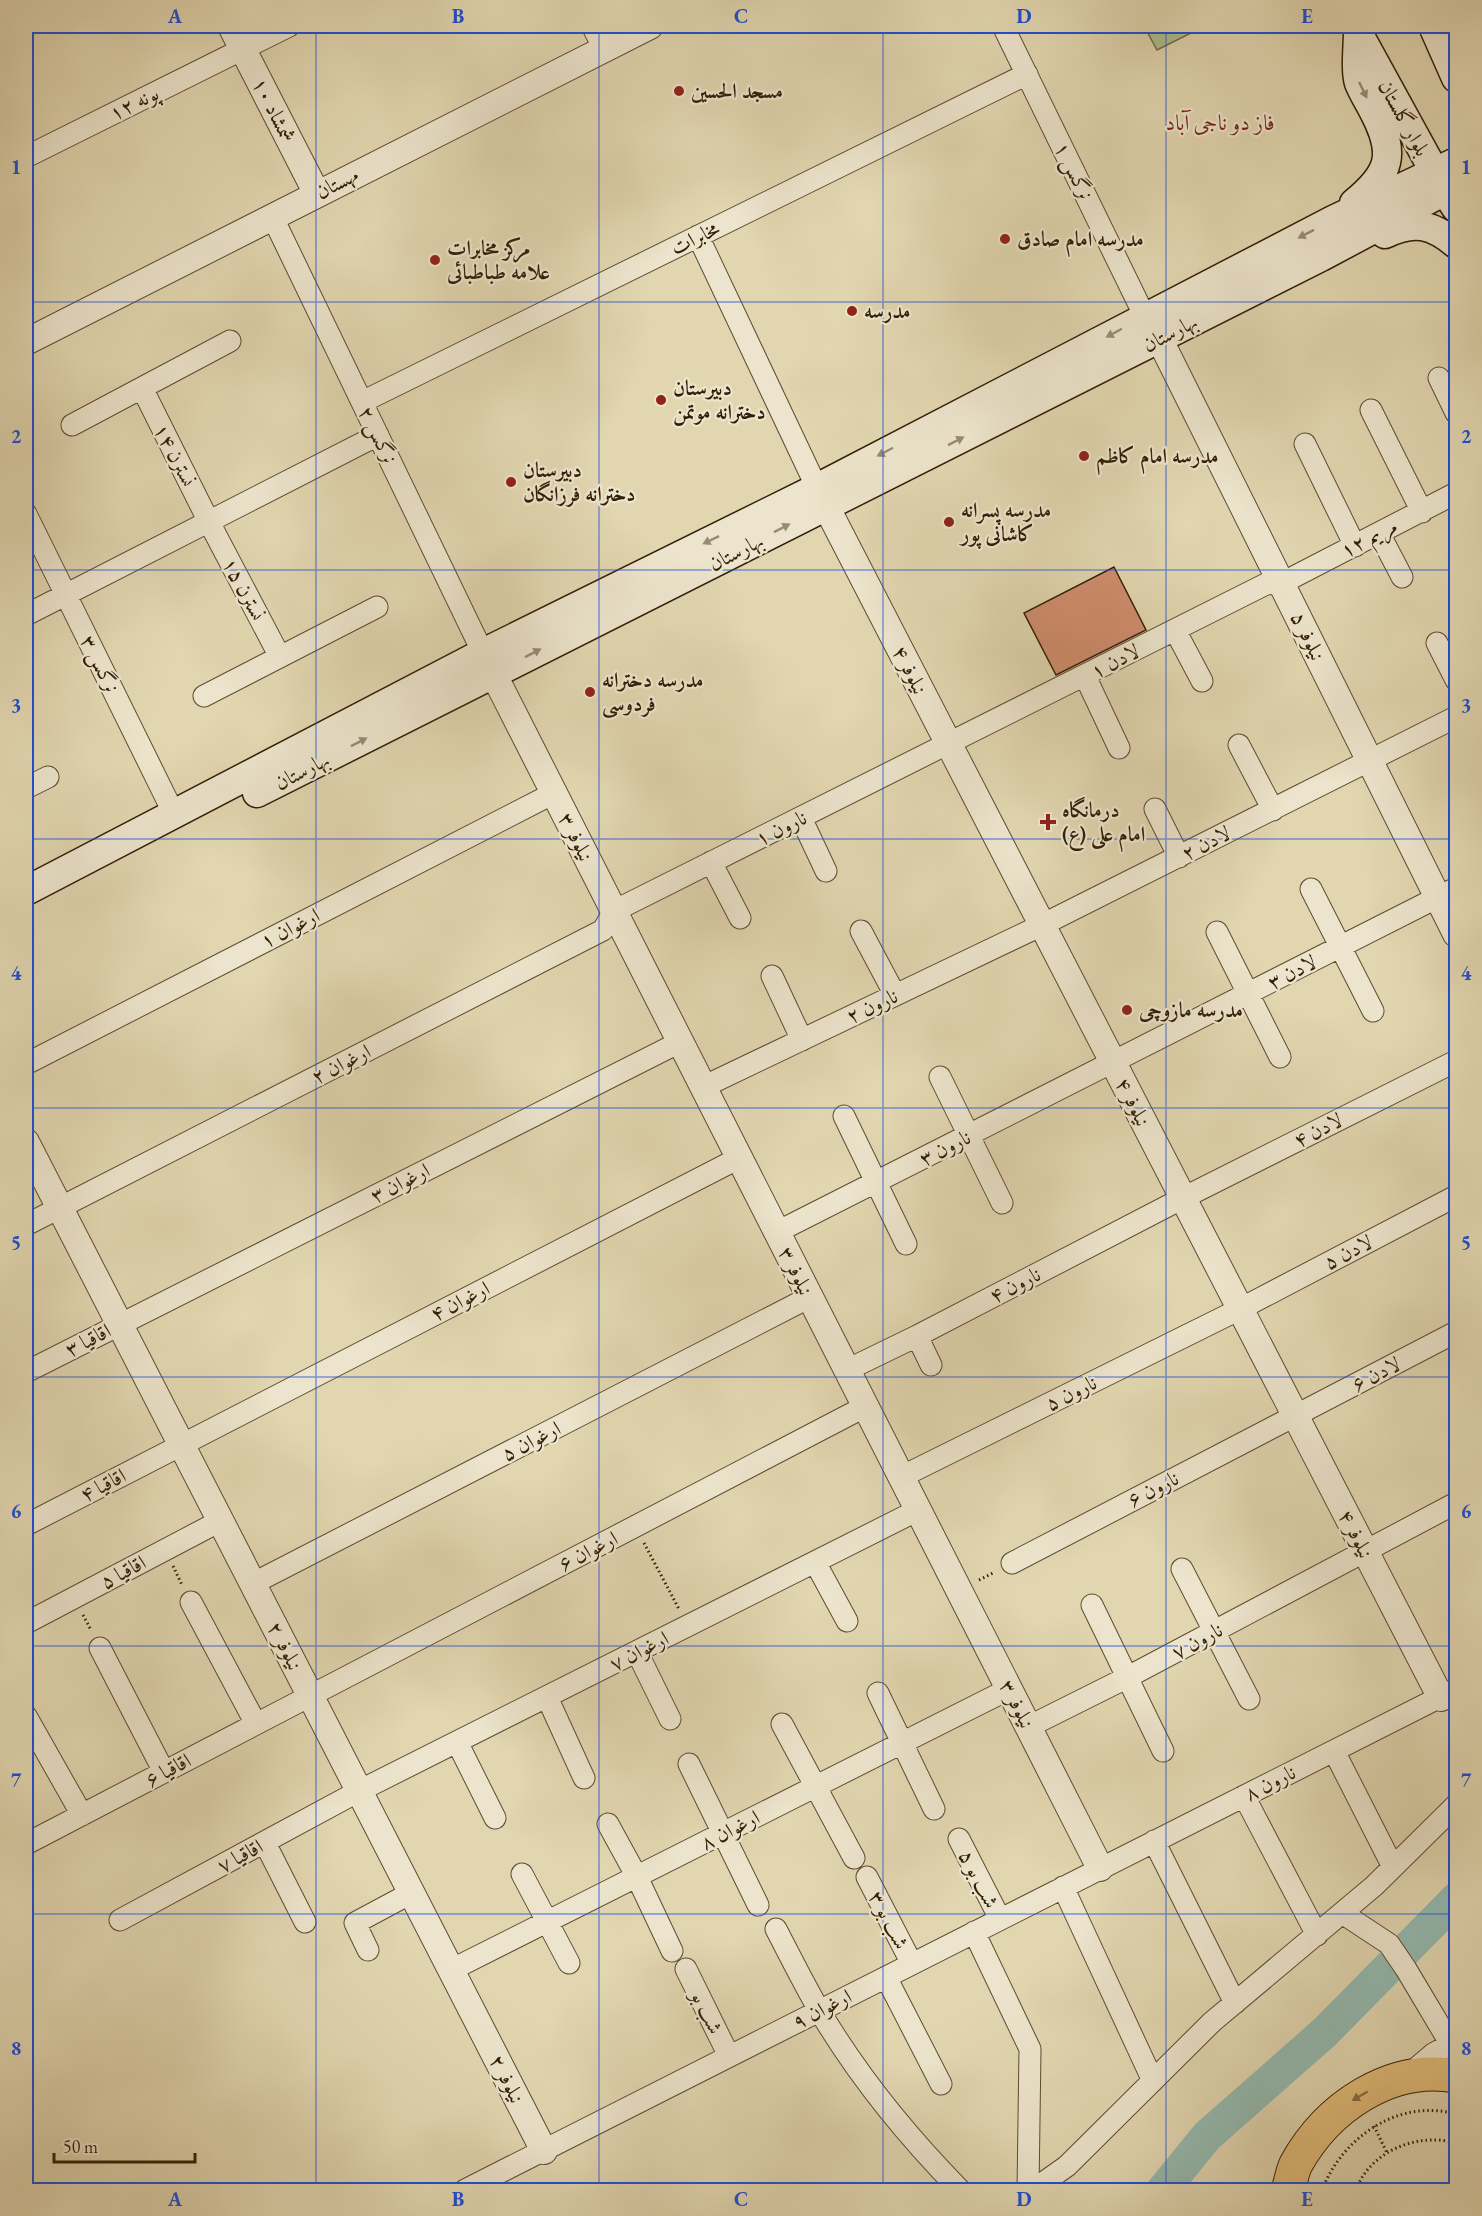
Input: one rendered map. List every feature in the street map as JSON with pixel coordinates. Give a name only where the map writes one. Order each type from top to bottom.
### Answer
[{"type":"main road","points":[[1433,26],[1455,73]]},
{"type":"main road","points":[[1333,220],[1374,187],[1386,165],[1388,148],[1381,125],[1359,81],[1356,29]]},
{"type":"main road","name":"بلوار گلستان","points":[[1356,29],[1450,184]]},
{"type":"main road","name":"بهارستان","points":[[26,891],[174,814],[488,663],[821,497],[1152,328],[1333,220],[1450,184]]},
{"type":"main road","name":"بهارستان","points":[[1152,328],[1321,257],[1450,184]]},
{"type":"main road","points":[[1321,257],[1373,240],[1398,228],[1419,225],[1440,230],[1456,244]]},
{"type":"main road","name":"بهارستان","points":[[26,910],[488,663]]},
{"type":"main road","points":[[1262,2190],[1323,2125],[1374,2088],[1404,2078],[1454,2075]]},
{"type":"main road","points":[[1288,2190],[1295,2166],[1323,2125]]},
{"type":"street","name":"شمشاد ۱۰","points":[[231,26],[317,194]]},
{"type":"street","name":"پونه ۱۲","points":[[26,157],[289,26]]},
{"type":"street","name":"مهستان","points":[[26,342],[317,194],[600,37],[650,26]]},
{"type":"street","name":"نرگس ۱","points":[[1003,26],[1152,328]]},
{"type":"street","name":"مخابرات","points":[[362,402],[1027,74]]},
{"type":"street","name":"نرگس ۲","points":[[272,216],[488,663]]},
{"type":"street","points":[[698,236],[821,497]]},
{"type":"street","name":"نیلوفر ۵","points":[[1152,328],[1371,760],[1448,893],[1456,934]]},
{"type":"street","points":[[72,425],[230,341]]},
{"type":"street","points":[[1439,378],[1456,413]]},
{"type":"street","name":"نسترن ۱۴","points":[[142,388],[209,522]]},
{"type":"street","points":[[1371,410],[1422,512]]},
{"type":"street","points":[[26,615],[378,435]]},
{"type":"street","points":[[1305,444],[1355,546]]},
{"type":"street","name":"مریم ۱۲","points":[[1282,583],[1456,494]]},
{"type":"street","name":"نیلوفر ۴","points":[[821,497],[1365,1551],[1449,1693]]},
{"type":"street","name":"نرگس ۳","points":[[26,514],[174,814]]},
{"type":"street","name":"نسترن ۱۵","points":[[209,522],[280,657]]},
{"type":"street","points":[[1379,533],[1402,577]]},
{"type":"street","name":"لادن ۱","points":[[949,744],[1266,584],[1282,583]]},
{"type":"street","points":[[204,696],[377,607]]},
{"type":"street","points":[[1175,630],[1202,681]]},
{"type":"street","points":[[1437,643],[1456,680]]},
{"type":"street","name":"نیلوفر ۳","points":[[488,663],[1100,1868]]},
{"type":"street","points":[[1085,676],[1119,748]]},
{"type":"street","name":"لادن ۲","points":[[1042,925],[1456,717]]},
{"type":"street","name":"نارون ۱","points":[[614,911],[949,744]]},
{"type":"street","points":[[1239,745],[1273,810]]},
{"type":"street","points":[[26,789],[48,777]]},
{"type":"street","name":"ارغوان ۱","points":[[26,1064],[554,793]]},
{"type":"street","points":[[1155,809],[1179,857]]},
{"type":"street","points":[[801,818],[826,871]]},
{"type":"street","points":[[711,862],[740,918]]},
{"type":"street","points":[[1311,889],[1373,1011]]},
{"type":"street","name":"لادن ۳","points":[[1113,1063],[1448,893]]},
{"type":"street","name":"ارغوان ۲","points":[[26,1225],[603,930],[614,911]]},
{"type":"street","name":"نارون ۲","points":[[703,1087],[1042,925]]},
{"type":"street","points":[[861,930],[895,995]]},
{"type":"street","points":[[1217,932],[1280,1057]]},
{"type":"street","points":[[772,976],[802,1040]]},
{"type":"street","name":"ارغوان ۳","points":[[119,1324],[680,1042]]},
{"type":"street","name":"لادن ۴","points":[[1183,1198],[1454,1062]]},
{"type":"street","name":"نارون ۳","points":[[777,1232],[1113,1063]]},
{"type":"street","points":[[940,1077],[1002,1203]]},
{"type":"street","points":[[844,1116],[906,1245]]},
{"type":"street","name":"نیلوفر ۲","points":[[26,1142],[544,2151]]},
{"type":"street","name":"ارغوان ۴","points":[[181,1445],[739,1158]]},
{"type":"street","name":"لادن ۵","points":[[1240,1309],[1456,1196]]},
{"type":"street","name":"نارون ۴","points":[[847,1370],[1183,1198]]},
{"type":"street","name":"ارغوان ۵","points":[[252,1584],[810,1297]]},
{"type":"street","name":"نارون ۵","points":[[901,1477],[1240,1309]]},
{"type":"street","name":"اقاقیا ۳","points":[[26,1372],[119,1324]]},
{"type":"street","name":"لادن ۶","points":[[1295,1416],[1456,1332]]},
{"type":"street","points":[[917,1336],[931,1365]]},
{"type":"street","name":"ارغوان ۶","points":[[310,1695],[866,1406]]},
{"type":"street","name":"نارون ۶","points":[[1012,1563],[1295,1416]]},
{"type":"street","name":"اقاقیا ۴","points":[[26,1525],[181,1445]]},
{"type":"street","name":"نارون ۷","points":[[1028,1727],[1214,1632],[1456,1503]]},
{"type":"street","name":"ارغوان ۷","points":[[359,1791],[918,1510]]},
{"type":"street","name":"اقاقیا ۵","points":[[26,1623],[220,1521]]},
{"type":"street","points":[[815,1562],[847,1621]]},
{"type":"street","points":[[1182,1569],[1249,1699]]},
{"type":"street","points":[[191,1602],[256,1724]]},
{"type":"street","points":[[1092,1605],[1163,1751]]},
{"type":"street","points":[[100,1648],[164,1772]]},
{"type":"street","points":[[637,1652],[670,1719]]},
{"type":"street","name":"ارغوان ۸","points":[[451,1970],[1009,1689]]},
{"type":"street","points":[[878,1693],[934,1809]]},
{"type":"street","name":"نارون ۸","points":[[1100,1868],[1449,1693]]},
{"type":"street","name":"اقاقیا ۶","points":[[26,1844],[310,1695]]},
{"type":"street","points":[[547,1697],[584,1778]]},
{"type":"street","points":[[26,1716],[81,1815]]},
{"type":"street","points":[[782,1724],[854,1858]]},
{"type":"street","points":[[457,1742],[495,1818]]},
{"type":"street","points":[[1334,1751],[1393,1867]]},
{"type":"street","points":[[689,1764],[758,1905]]},
{"type":"street","name":"اقاقیا ۷","points":[[120,1920],[359,1791]]},
{"type":"street","points":[[1244,1796],[1317,1935]]},
{"type":"street","points":[[1033,2190],[1067,2166],[1212,2022],[1342,1913],[1456,1805]]},
{"type":"street","points":[[608,1824],[637,1877],[672,1951]]},
{"type":"street","name":"شب بو ۵","points":[[959,1839],[1000,1919]]},
{"type":"street","points":[[1154,1841],[1235,2003]]},
{"type":"street","points":[[265,1842],[305,1922]]},
{"type":"street","name":"ارغوان ۹","points":[[465,2190],[1100,1868]]},
{"type":"street","points":[[522,1874],[569,1963]]},
{"type":"street","name":"شب بو ۳","points":[[867,1877],[912,1964]]},
{"type":"street","points":[[1063,1887],[1153,2081]]},
{"type":"street","points":[[368,1950],[355,1923],[411,1893]]},
{"type":"street","points":[[1342,1913],[1389,1944],[1453,2042],[1433,2054],[1404,2078]]},
{"type":"street","points":[[776,1929],[819,2011],[878,2096],[921,2149],[960,2190]]},
{"type":"street","points":[[974,1932],[1030,2049],[1028,2190]]},
{"type":"street","name":"شب بو","points":[[686,1969],[729,2056]]},
{"type":"street","points":[[886,1977],[941,2084]]},
{"type":"path","points":[[635,1526],[689,1626]]},
{"type":"path","points":[[165,1550],[191,1602]]},
{"type":"path","points":[[959,1591],[1012,1563]]},
{"type":"path","points":[[75,1597],[100,1648]]},
{"type":"path","points":[[1322,2190],[1330,2170],[1342,2153],[1356,2138],[1374,2126],[1412,2113],[1432,2111],[1456,2114]]},
{"type":"path","points":[[1374,2126],[1387,2153]]},
{"type":"path","points":[[1356,2190],[1370,2167],[1387,2153],[1408,2143],[1431,2139],[1456,2143]]},
{"type":"green space","points":[[1144,26],[1205,26],[1157,50]]},
{"type":"building","points":[[1114,567],[1146,630],[1056,675],[1024,613]]},
{"type":"waterway","points":[[1163,2190],[1207,2136],[1325,2032],[1456,1899]]},
{"type":"place","name":"مسجد الحسین","points":[[679,91]]},
{"type":"place","name":"مدرسه امام صادق","points":[[1005,239]]},
{"type":"place","name":"مرکز مخابرات علامه طباطبائی","points":[[435,260]]},
{"type":"place","name":"مدرسه","points":[[852,311]]},
{"type":"place","name":"دبیرستان دخترانه موتمن","points":[[661,400]]},
{"type":"place","name":"مدرسه امام کاظم","points":[[1084,456]]},
{"type":"place","name":"دبیرستان دخترانه فرزانگان","points":[[511,482]]},
{"type":"place","name":"مدرسه پسرانه کاشانی پور","points":[[949,522]]},
{"type":"place","name":"مدرسه دخترانه فردوسی","points":[[590,692]]},
{"type":"place","name":"درمانگاه امام علی (ع)","points":[[1048,822]]},
{"type":"place","name":"مدرسه مازوچی","points":[[1127,1010]]},
{"type":"district","name":"فاز دو ناجی آباد","points":[[1220,122]]}]
